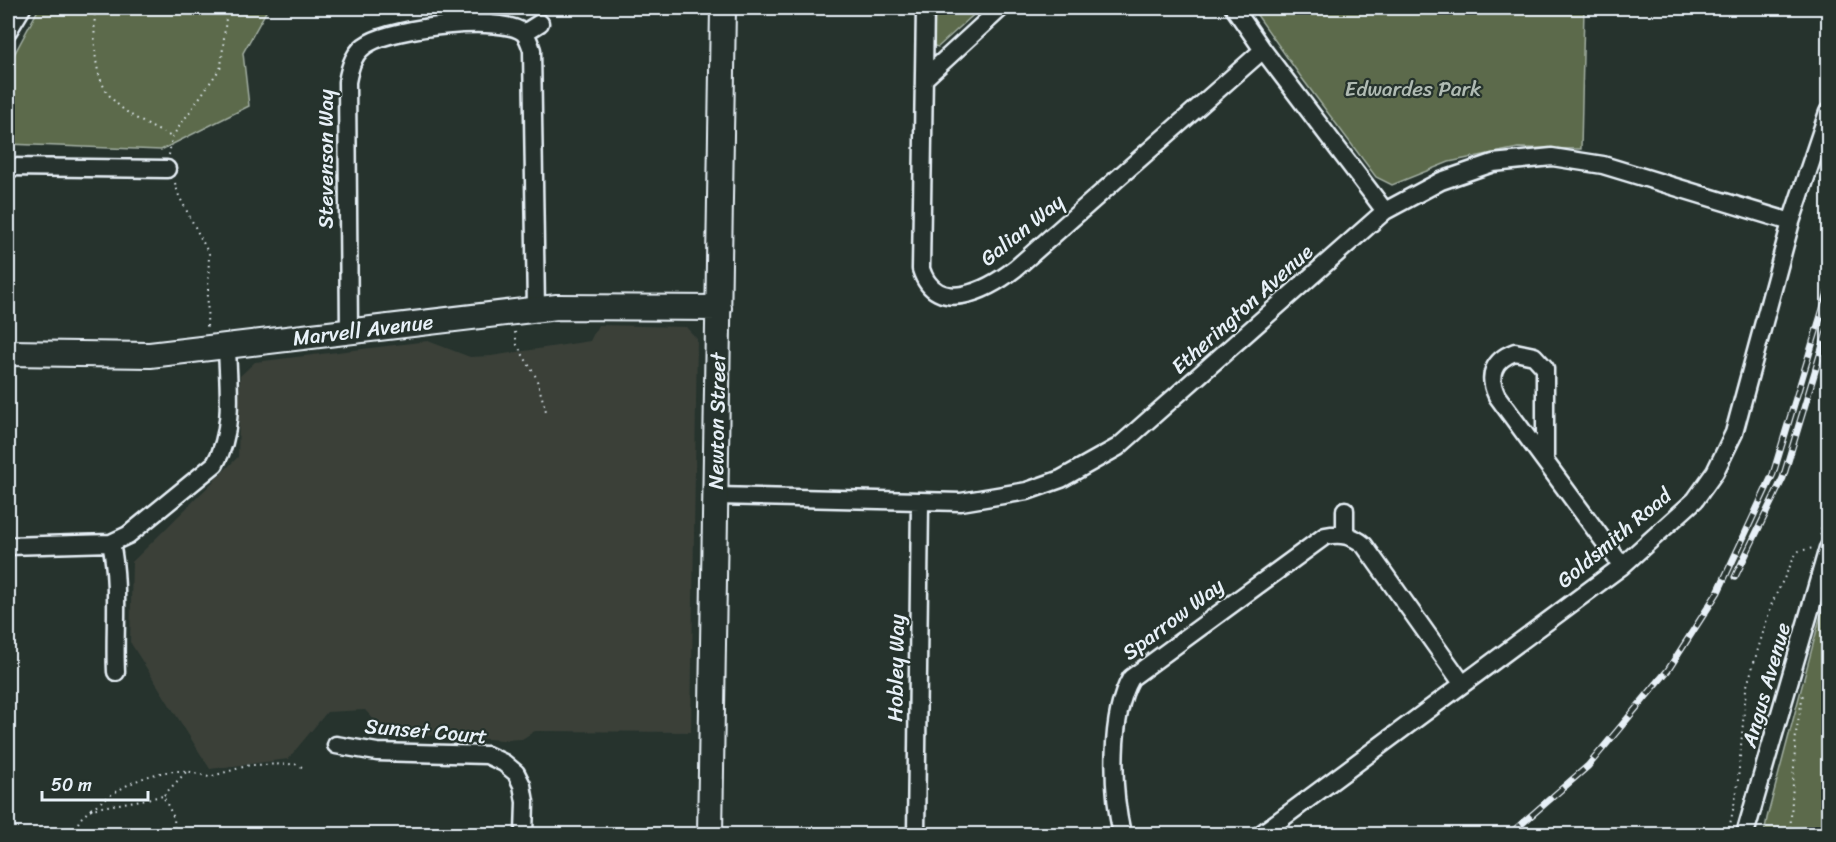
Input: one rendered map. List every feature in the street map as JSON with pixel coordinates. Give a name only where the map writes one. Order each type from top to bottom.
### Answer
[{"type":"street","points":[[8,31],[22,8]]},
{"type":"street","name":"Newton Street","points":[[710,834],[723,8]]},
{"type":"street","name":"Galian Way","points":[[925,8],[921,269],[925,282],[940,295],[949,297],[985,287],[1016,268],[1263,50]]},
{"type":"street","points":[[925,78],[1001,8]]},
{"type":"street","points":[[1234,8],[1385,211]]},
{"type":"street","points":[[536,309],[532,50],[524,33],[540,22]]},
{"type":"street","name":"Stevenson Way","points":[[349,333],[347,82],[355,57],[369,42],[410,29],[498,26],[524,33]]},
{"type":"street","name":"Goldsmith Road","points":[[1261,834],[1622,566],[1695,500],[1726,452],[1747,388],[1791,222],[1828,112]]},
{"type":"street","name":"Etherington Avenue","points":[[716,496],[920,503],[995,498],[1027,491],[1060,479],[1118,447],[1385,211],[1441,180],[1468,170],[1522,158],[1552,157],[1603,165],[1791,222]]},
{"type":"street","points":[[8,167],[167,169]]},
{"type":"street","name":"Marvell Avenue","points":[[8,353],[150,356],[536,309],[583,306],[719,308]]},
{"type":"street","points":[[8,546],[111,543],[128,535],[215,464],[228,432],[218,348]]},
{"type":"street","points":[[1545,461],[1545,368],[1534,356],[1515,352],[1497,363],[1492,373],[1491,384],[1497,396],[1622,566]]},
{"type":"street","name":"Hobley Way","points":[[916,834],[920,503]]},
{"type":"street","points":[[1345,510],[1345,535],[1356,538],[1364,545],[1462,683]]},
{"type":"street","name":"Sparrow Way","points":[[1122,834],[1118,810],[1117,739],[1122,694],[1131,678],[1316,540],[1325,536],[1345,535]]},
{"type":"street","points":[[111,543],[116,567],[114,628],[116,672]]},
{"type":"street","name":"Angus Avenue","points":[[1745,834],[1822,544]]},
{"type":"street","name":"Sunset Court","points":[[336,744],[377,752],[487,755],[504,763],[516,773],[522,785],[525,802],[524,834]]},
{"type":"path","points":[[95,8],[94,37],[102,87],[123,111],[172,137]]},
{"type":"path","points":[[218,348],[209,254],[167,169],[172,137],[221,67],[226,8]]},
{"type":"path","points":[[514,330],[517,345],[536,377],[546,411]]},
{"type":"path","points":[[1728,834],[1737,790],[1746,689],[1765,625],[1795,556],[1799,551],[1822,544],[1828,489]]},
{"type":"path","points":[[1790,834],[1796,733],[1804,690]]},
{"type":"path","points":[[73,834],[80,819],[91,809],[134,781],[170,770],[187,771],[209,777],[250,765],[295,764],[302,767]]},
{"type":"path","points":[[91,809],[163,796],[187,771]]},
{"type":"path","points":[[163,796],[174,818],[175,834]]},
{"type":"path","points":[[8,830],[12,834]]},
{"type":"shaded area","points":[[598,325],[686,327],[697,339],[691,732],[535,731],[522,739],[503,740],[386,733],[365,710],[327,712],[288,759],[210,769],[130,642],[132,562],[238,457],[240,376],[255,362],[428,341],[470,357],[491,356],[590,341]]},
{"type":"green space","points":[[39,8],[268,8],[243,53],[249,106],[161,150],[8,144],[8,66]]},
{"type":"green space","points":[[930,8],[981,8],[938,47],[930,45]]},
{"type":"green space","name":"Edwardes Park","points":[[1252,8],[1584,8],[1581,149],[1518,148],[1449,162],[1392,185],[1376,177]]},
{"type":"green space","points":[[1828,588],[1828,834],[1764,834],[1767,818]]},
{"type":"railway","points":[[1510,834],[1588,766],[1668,670],[1718,592],[1773,474],[1828,292]]},
{"type":"railway","points":[[1735,577],[1783,478],[1828,328]]}]
